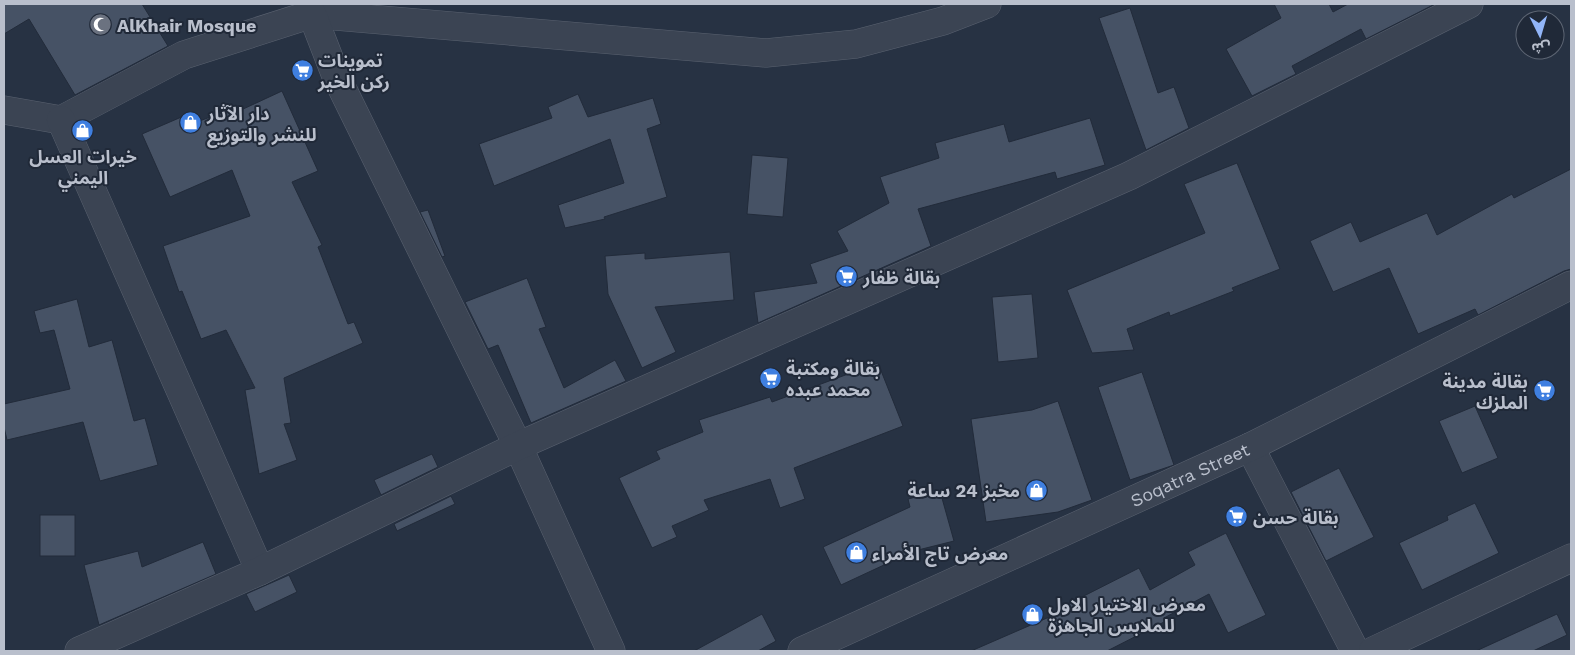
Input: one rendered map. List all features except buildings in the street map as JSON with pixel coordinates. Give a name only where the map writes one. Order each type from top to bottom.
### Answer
[{"type":"street","points":[[4,110],[61,120],[184,55],[313,9],[766,54],[856,44],[943,21],[988,4]]},
{"type":"street","points":[[79,651],[260,571],[518,446],[1129,176],[1469,4]]},
{"type":"street","points":[[313,9],[336,76],[518,446],[611,651]]},
{"type":"street","points":[[61,120],[260,571]]},
{"type":"street","name":"Soqatra Street","points":[[802,651],[1250,446],[1571,285]]},
{"type":"street","points":[[1250,446],[1355,651]]},
{"type":"street","points":[[1373,651],[1571,558]]},
{"type":"place","name":"AlKhair Mosque","points":[[101,25]]},
{"type":"place","name":"تموينات ركن الخير","points":[[302,70]]},
{"type":"place","name":"دار الآثار للنشر والتوزيع","points":[[191,123]]},
{"type":"place","name":"خيرات العسل اليمني","points":[[83,131]]},
{"type":"place","name":"بقالة ظفار","points":[[847,277]]},
{"type":"place","name":"بقالة ومكتبة محمد عبده","points":[[770,378]]},
{"type":"place","name":"بقالة مدينة الملزك","points":[[1544,391]]},
{"type":"place","name":"مخبز 24 ساعة","points":[[1036,490]]},
{"type":"place","name":"بقالة حسن","points":[[1237,517]]},
{"type":"place","name":"معرض تاج الأمراء","points":[[856,553]]},
{"type":"place","name":"معرض الاختيار الاول للملابس الجاهزة","points":[[1032,614]]}]
